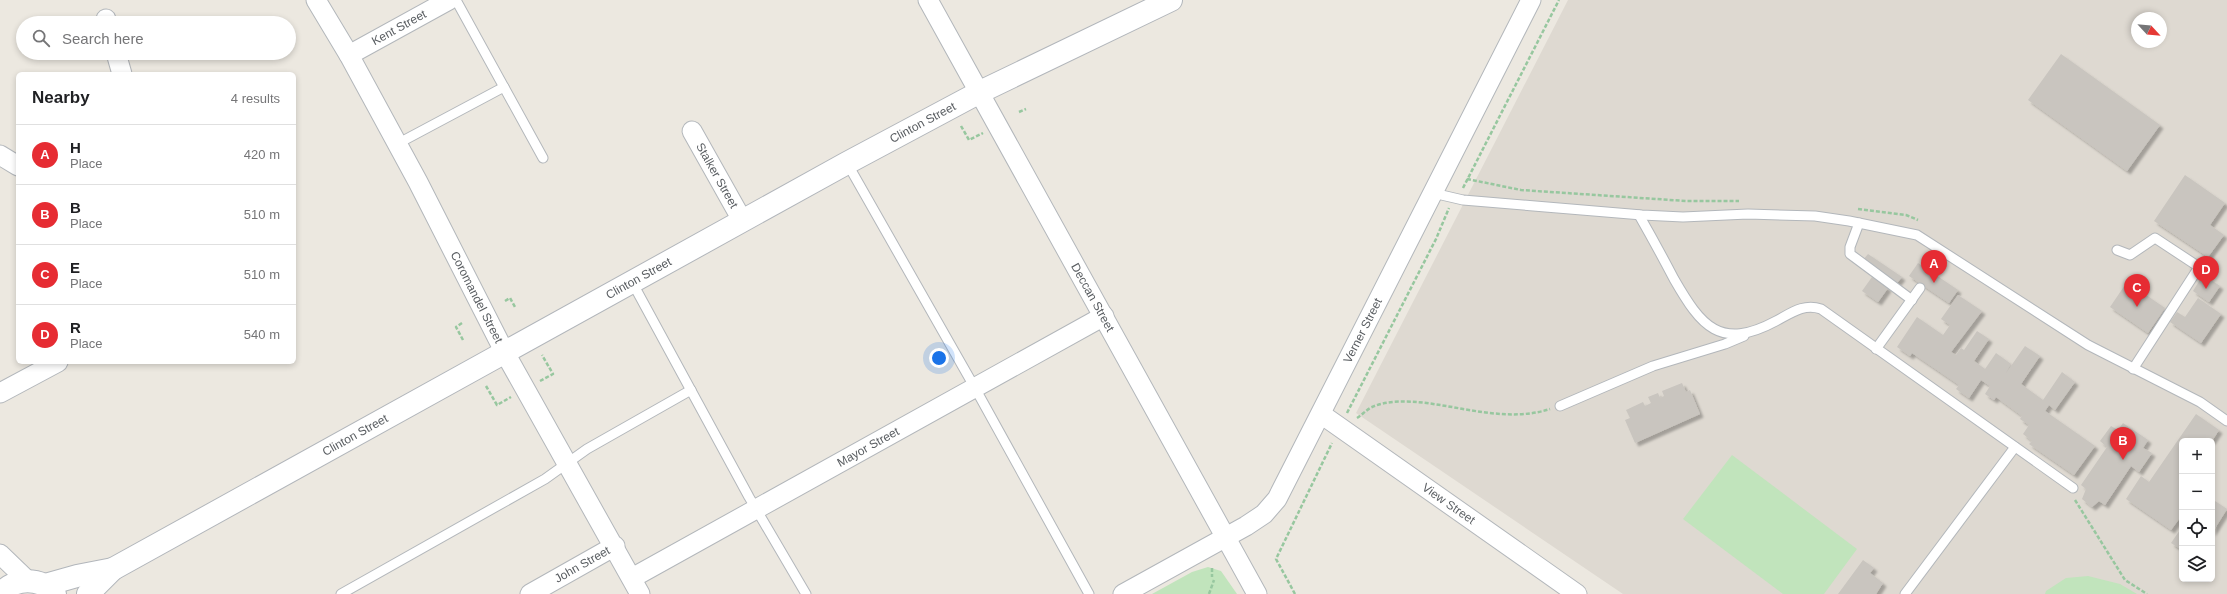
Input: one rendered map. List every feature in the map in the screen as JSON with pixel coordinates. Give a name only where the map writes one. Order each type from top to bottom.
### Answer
[{"type":"street","name":"Coromandel Street","points":[[316,0],[349,54],[397,144],[504,353],[566,464],[615,546],[636,586]]},
{"type":"street","name":"Kent Street","points":[[349,54],[450,0]]},
{"type":"street","name":"Deccan Street","points":[[928,0],[1257,594]]},
{"type":"street","name":"Clinton Street","points":[[88,594],[113,569],[742,220],[980,92],[1171,0]]},
{"type":"street","name":"Verner Street","points":[[1124,594],[1255,521],[1271,507],[1321,414],[1532,0]]},
{"type":"street","points":[[118,60],[121,72]]},
{"type":"street","name":"Stalker Street","points":[[692,131],[742,220]]},
{"type":"street","points":[[0,155],[16,165]]},
{"type":"street","name":"Mayor Street","points":[[636,586],[757,509],[1104,316]]},
{"type":"street","points":[[0,393],[54,364]]},
{"type":"street","name":"View Street","points":[[1321,414],[1348,419],[1577,594]]},
{"type":"street","name":"John Street","points":[[530,594],[615,546]]},
{"type":"street","points":[[0,554],[43,587]]},
{"type":"street","name":"Clinton Street","points":[[1,594],[9,586],[43,587],[76,576],[113,569]]},
{"type":"lane","points":[[456,0],[543,158]]},
{"type":"lane","points":[[397,144],[504,87]]},
{"type":"lane","points":[[847,163],[976,388],[1089,594]]},
{"type":"lane","points":[[1433,193],[1456,198],[1672,217],[1764,214],[1815,216],[1918,235],[2088,345],[2200,402],[2227,421]]},
{"type":"lane","points":[[1639,215],[1688,304],[1702,322],[1722,332],[1742,334],[1752,332]]},
{"type":"lane","points":[[1859,223],[1850,247],[1850,254],[1912,300]]},
{"type":"lane","points":[[2117,250],[2130,255],[2155,238],[2199,268],[2133,369]]},
{"type":"lane","points":[[632,282],[757,509],[806,594]]},
{"type":"lane","points":[[1876,349],[1920,288]]},
{"type":"lane","points":[[1560,406],[1653,366],[1725,344],[1799,309],[1815,307],[1821,309],[2073,488]]},
{"type":"lane","points":[[341,594],[545,479],[587,449],[691,390]]},
{"type":"lane","points":[[1905,594],[2015,447]]},
{"type":"path","points":[[1295,594],[1276,559],[1348,419],[1436,239],[1444,218],[1467,180],[1559,0]]},
{"type":"path","points":[[1019,112],[1026,109]]},
{"type":"path","points":[[961,126],[969,140],[984,132]]},
{"type":"path","points":[[1467,180],[1521,190],[1693,201],[1741,201]]},
{"type":"path","points":[[1852,208],[1906,215],[1918,220]]},
{"type":"path","points":[[505,301],[510,298],[515,307]]},
{"type":"path","points":[[462,324],[456,327],[463,340]]},
{"type":"path","points":[[539,382],[553,374],[542,355]]},
{"type":"path","points":[[486,386],[497,405],[513,396]]},
{"type":"path","points":[[1348,419],[1372,407],[1394,402],[1433,404],[1508,414],[1534,413],[1560,406]]},
{"type":"path","points":[[2073,488],[2075,501],[2125,580],[2147,594]]},
{"type":"path","points":[[1209,594],[1213,579],[1212,568]]},
{"type":"shaded area","points":[[1568,0],[2227,0],[2227,594],[1623,594],[1356,413]]},
{"type":"green space","points":[[1732,455],[1857,549],[1824,594],[1783,594],[1683,519]]},
{"type":"green space","points":[[1208,567],[1221,571],[1237,594],[1152,594],[1192,572]]},
{"type":"green space","points":[[2088,576],[2120,584],[2137,594],[2045,594],[2046,591],[2066,578]]},
{"type":"building","points":[[2061,54],[2160,125],[2127,171],[2028,100]]},
{"type":"building","points":[[2185,175],[2225,203],[2210,225],[2224,235],[2208,257],[2154,221]]},
{"type":"building","points":[[1868,254],[1902,277],[1897,283],[1863,260]]},
{"type":"building","points":[[1918,263],[1958,290],[1949,303],[1909,276]]},
{"type":"building","points":[[2203,275],[2220,286],[2209,302],[2193,291]]},
{"type":"building","points":[[1872,277],[1888,288],[1878,302],[1862,291]]},
{"type":"building","points":[[2127,282],[2165,308],[2148,333],[2110,307]]},
{"type":"building","points":[[1958,295],[1982,311],[1951,352],[1956,355],[1961,348],[1964,350],[1977,331],[1989,339],[1974,361],[1985,369],[1996,353],[2011,364],[2006,373],[2025,346],[2040,356],[2021,384],[2043,400],[2062,372],[2075,382],[2055,410],[2049,405],[2045,411],[2095,446],[2074,475],[2029,444],[2032,441],[2023,434],[2029,425],[2020,419],[2022,416],[1996,397],[1994,400],[1985,394],[1990,386],[1981,380],[1969,398],[1956,389],[1959,385],[1912,353],[1910,356],[1897,347],[1917,317],[1943,335],[1950,325],[1941,319]]},
{"type":"building","points":[[2198,298],[2221,314],[2201,343],[2170,322],[2177,312],[2185,317]]},
{"type":"building","points":[[1682,383],[1686,392],[1690,390],[1700,414],[1635,443],[1625,420],[1630,418],[1626,410],[1643,402],[1645,406],[1651,403],[1648,397],[1658,393],[1660,398],[1664,396],[1662,391]]},
{"type":"building","points":[[2196,414],[2219,430],[2214,438],[2179,438]]},
{"type":"building","points":[[2123,423],[2148,440],[2143,448],[2152,453],[2139,472],[2131,466],[2105,505],[2099,501],[2092,507],[2082,499],[2086,489],[2081,485],[2107,447],[2100,441],[2111,426],[2118,430]]},
{"type":"building","points":[[2179,439],[2179,519],[2171,530],[2126,499],[2141,476],[2149,482]]},
{"type":"building","points":[[2215,501],[2227,509],[2215,528]]},
{"type":"building","points":[[2179,531],[2179,548],[2171,543]]},
{"type":"building","points":[[1863,560],[1874,568],[1870,573],[1883,583],[1876,594],[1838,594]]},
{"type":"place","name":"H","points":[[1934,283]]},
{"type":"place","name":"R","points":[[2206,289]]},
{"type":"place","name":"E","points":[[2137,307]]},
{"type":"place","name":"B","points":[[2123,460]]}]
